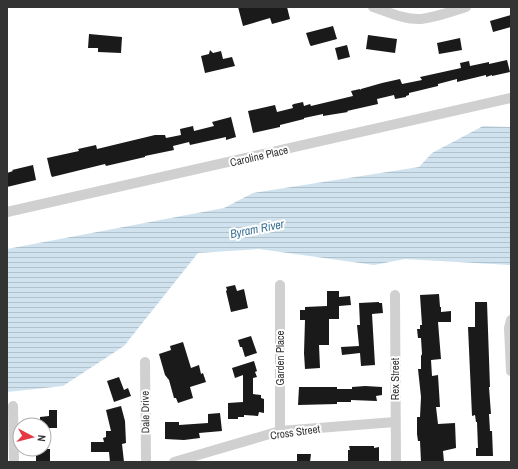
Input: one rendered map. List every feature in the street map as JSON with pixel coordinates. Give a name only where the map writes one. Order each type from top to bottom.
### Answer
[{"type":"street","points":[[373,7],[393,14],[420,19],[437,16],[466,7]]},
{"type":"street","name":"Caroline Place","points":[[7,212],[511,98]]},
{"type":"street","name":"Garden Place","points":[[280,285],[280,431]]},
{"type":"street","name":"Rex Street","points":[[395,295],[396,462]]},
{"type":"street","points":[[511,320],[509,328],[511,371]]},
{"type":"street","name":"Dale Drive","points":[[144,362],[146,462]]},
{"type":"street","points":[[13,406],[14,462]]},
{"type":"street","name":"Cross Street","points":[[174,462],[280,431],[395,422]]},
{"type":"water","name":"Byram River","points":[[483,126],[511,127],[511,265],[405,259],[374,265],[259,249],[198,253],[124,346],[63,386],[7,392],[7,249],[224,208],[253,193],[419,167],[432,153]]},
{"type":"building","points":[[238,7],[287,7],[290,19],[272,24],[270,18],[243,26]]},
{"type":"building","points":[[511,15],[511,27],[493,32],[490,21]]},
{"type":"building","points":[[333,26],[337,39],[310,45],[306,33]]},
{"type":"building","points":[[89,34],[122,37],[121,53],[98,52],[98,48],[88,48]]},
{"type":"building","points":[[368,35],[397,39],[395,53],[366,49]]},
{"type":"building","points":[[460,38],[462,50],[439,54],[437,43]]},
{"type":"building","points":[[347,45],[350,57],[338,60],[335,48]]},
{"type":"building","points":[[210,50],[213,53],[221,51],[223,59],[232,57],[235,66],[205,73],[201,56],[209,54]]},
{"type":"building","points":[[507,60],[510,72],[486,77],[486,75],[457,82],[457,79],[438,84],[438,86],[409,93],[406,97],[395,99],[394,95],[377,99],[378,104],[347,111],[348,112],[323,116],[323,114],[304,118],[280,125],[280,127],[253,133],[248,111],[275,105],[277,112],[293,108],[292,105],[303,102],[304,106],[310,104],[311,106],[353,96],[351,91],[360,90],[382,83],[400,79],[402,84],[422,80],[420,77],[461,68],[460,63],[469,61],[470,66]]},
{"type":"building","points":[[231,117],[236,137],[226,140],[226,137],[190,145],[189,142],[173,146],[174,150],[145,157],[106,166],[105,164],[52,177],[51,175],[47,158],[79,151],[78,149],[96,145],[97,149],[155,135],[165,135],[166,138],[181,135],[180,129],[193,126],[194,131],[214,126],[212,122]]},
{"type":"building","points":[[33,165],[36,180],[7,187],[7,173],[13,171],[12,170]]},
{"type":"building","points":[[235,285],[237,291],[244,289],[248,308],[231,312],[226,287]]},
{"type":"building","points":[[327,291],[339,291],[339,297],[350,296],[351,305],[339,306],[339,319],[329,319],[329,345],[319,345],[320,368],[305,369],[305,320],[300,320],[300,310],[305,310],[305,307],[327,306]]},
{"type":"building","points":[[439,294],[441,312],[451,311],[451,322],[438,322],[441,359],[431,360],[432,376],[438,375],[440,407],[436,407],[438,424],[455,423],[456,448],[443,451],[444,462],[421,462],[420,441],[418,441],[417,434],[417,417],[420,417],[421,397],[418,369],[421,369],[422,354],[421,338],[418,338],[417,329],[420,329],[420,325],[422,325],[420,295]]},
{"type":"building","points":[[475,302],[487,302],[491,414],[489,414],[490,431],[492,431],[493,456],[476,456],[476,448],[478,448],[477,422],[475,415],[472,416],[468,327],[475,327]]},
{"type":"building","points":[[359,303],[382,303],[383,313],[372,314],[375,365],[361,366],[360,353],[342,355],[341,347],[359,346],[357,325],[360,325]]},
{"type":"building","points":[[251,336],[257,353],[245,357],[238,340]]},
{"type":"building","points":[[183,342],[191,368],[199,365],[201,374],[203,373],[206,382],[190,387],[193,398],[178,403],[176,398],[174,398],[169,380],[165,375],[159,354],[171,350],[170,346]]},
{"type":"building","points":[[254,361],[257,377],[253,378],[253,394],[261,395],[261,398],[264,399],[264,413],[259,412],[258,416],[244,415],[244,417],[238,417],[238,419],[228,419],[228,403],[243,402],[243,375],[235,378],[232,368]]},
{"type":"building","points":[[119,377],[124,390],[128,388],[131,396],[114,402],[107,381]]},
{"type":"building","points":[[299,387],[337,387],[337,389],[352,389],[352,387],[382,387],[382,395],[376,396],[377,401],[351,400],[351,402],[337,402],[337,404],[298,405]]},
{"type":"building","points":[[121,406],[125,421],[126,443],[122,444],[124,462],[110,462],[109,452],[91,452],[91,442],[104,442],[103,438],[106,437],[106,431],[111,431],[106,410]]},
{"type":"building","points":[[49,410],[57,410],[57,428],[52,428],[52,417],[40,417],[49,416]]},
{"type":"building","points":[[220,413],[222,431],[199,433],[200,438],[184,440],[165,439],[165,422],[179,422],[179,425],[208,423],[208,414]]},
{"type":"building","points":[[349,446],[379,447],[379,462],[348,462],[348,450],[350,450]]},
{"type":"building","points":[[297,454],[311,454],[310,462],[297,462]]},
{"type":"building","points":[[36,457],[50,457],[50,462],[36,462]]}]
